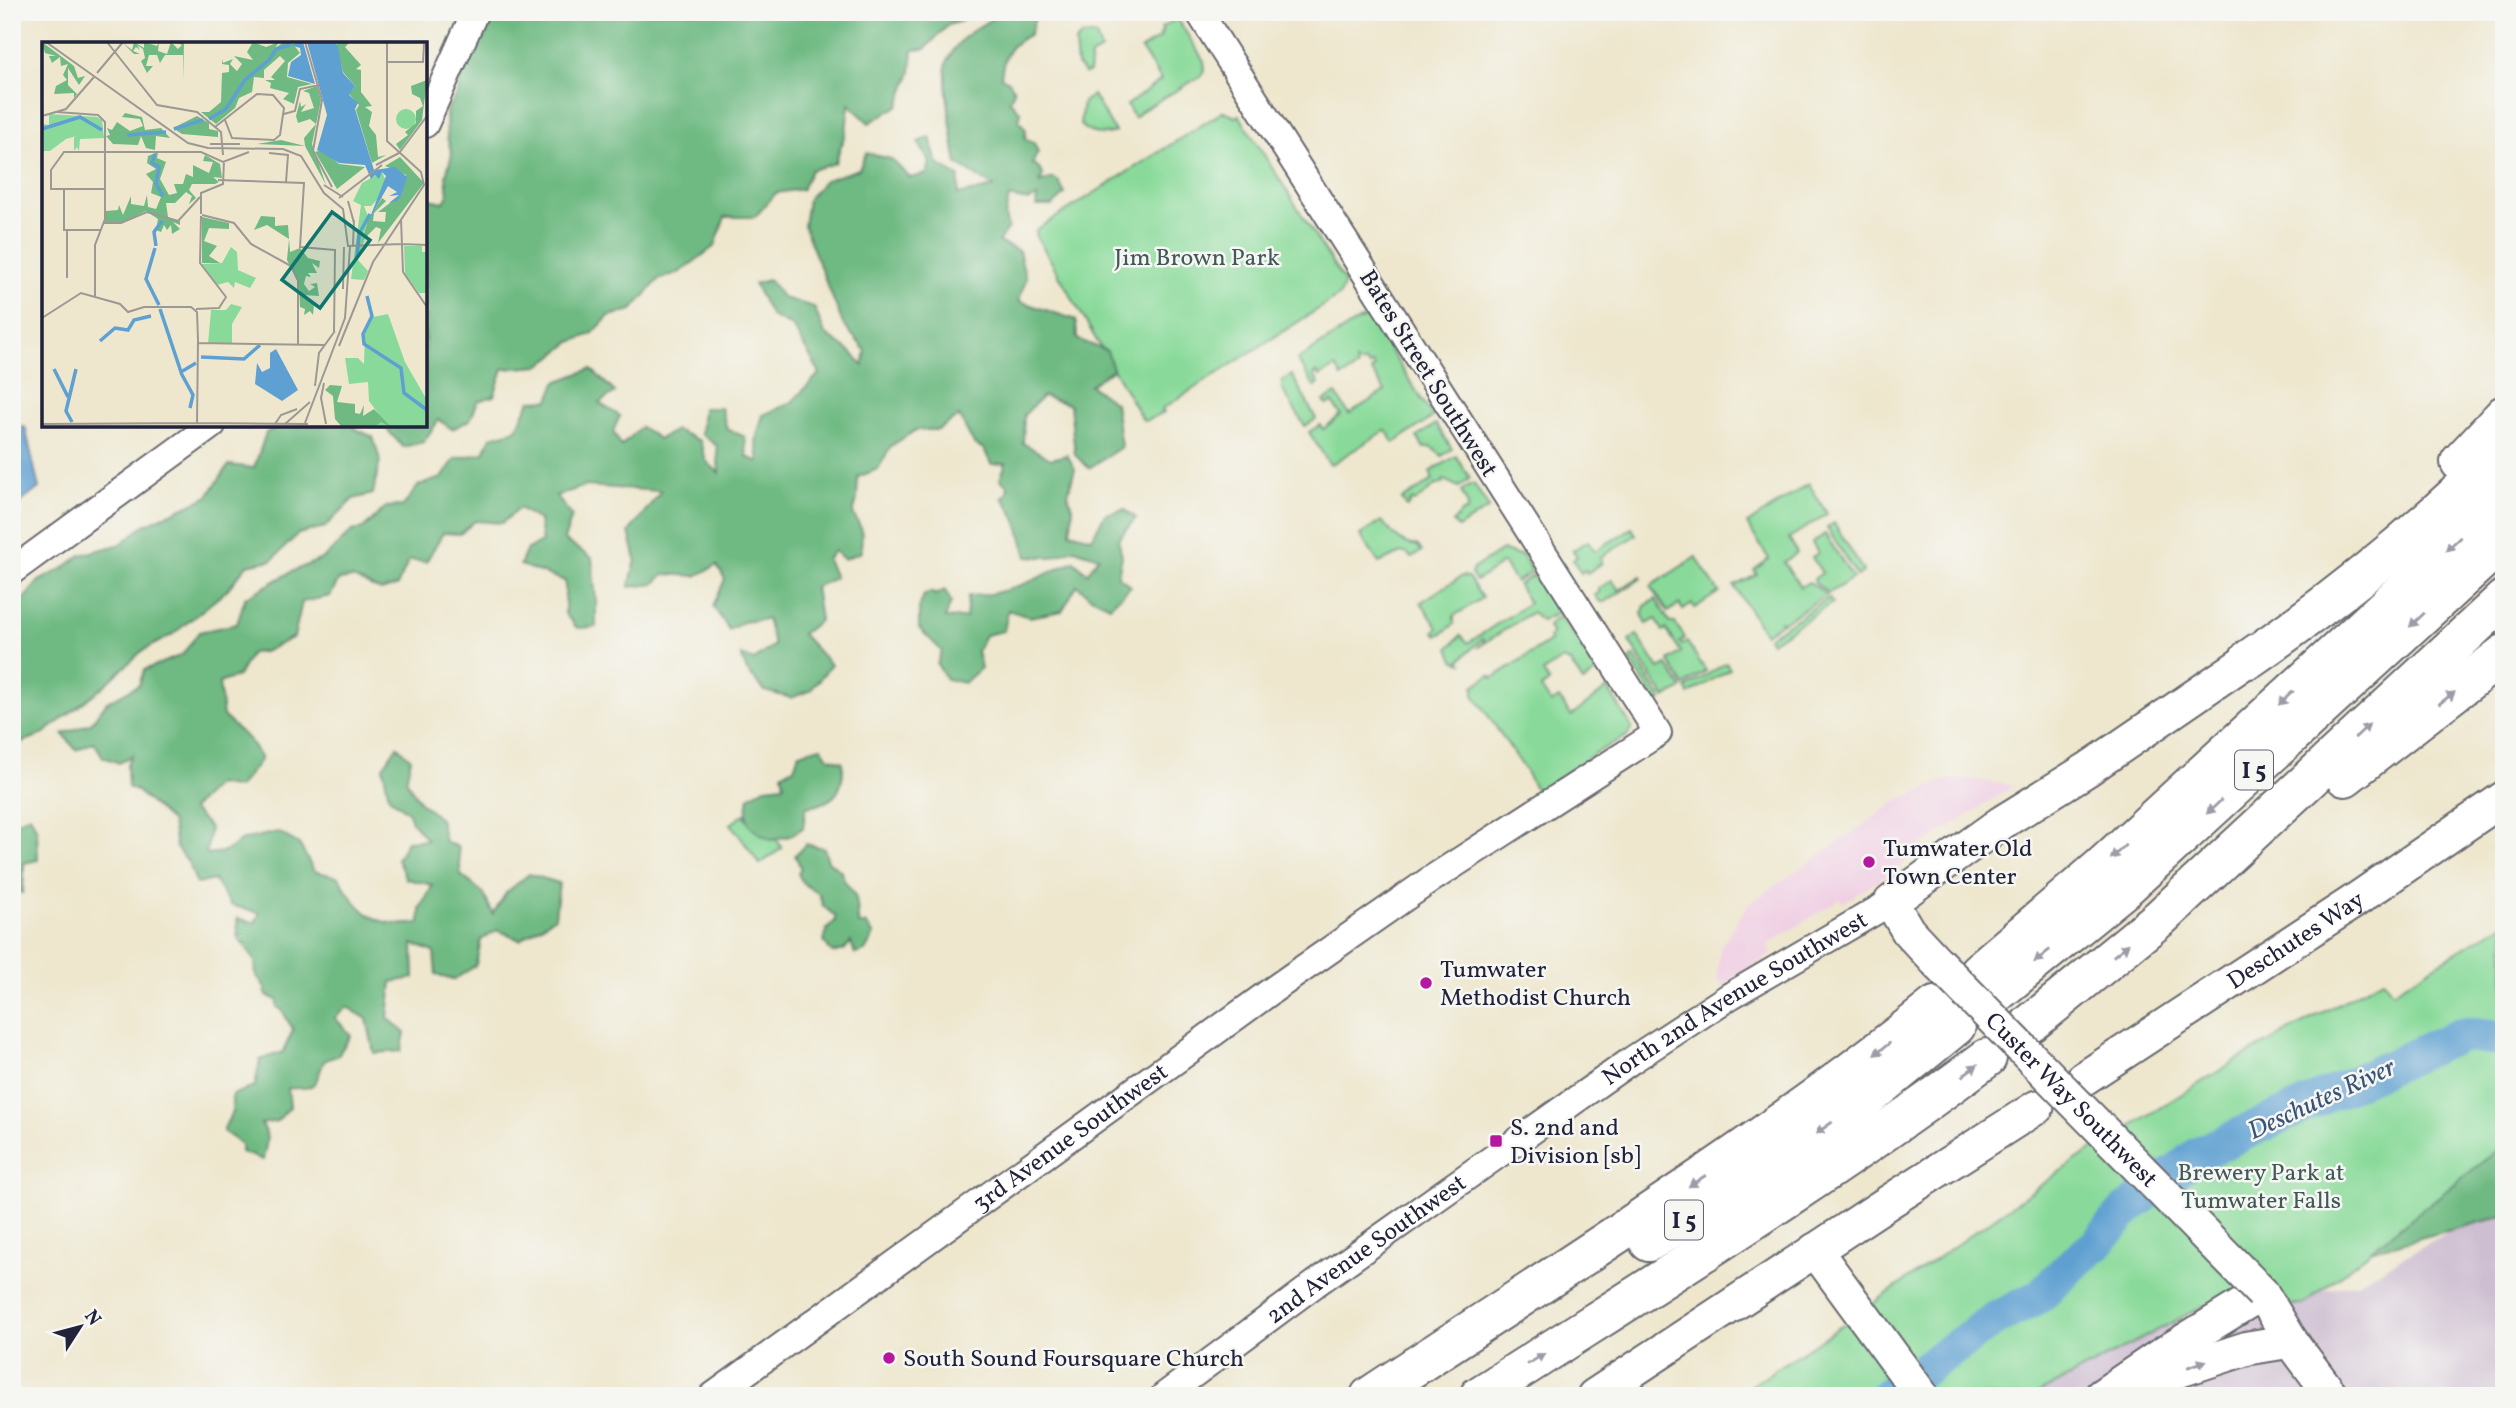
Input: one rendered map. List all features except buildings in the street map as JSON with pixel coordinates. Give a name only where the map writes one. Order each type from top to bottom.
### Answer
[{"type":"highway","points":[[2351,586],[2405,519],[2504,415]]},
{"type":"highway","points":[[2249,659],[2351,586],[2504,449]]},
{"type":"highway","name":"I 5","points":[[2504,498],[2100,868],[1988,982],[2123,890],[2504,540]]},
{"type":"highway","name":"I 5","points":[[2030,1024],[2160,918],[2504,599]]},
{"type":"highway","points":[[2160,918],[2504,654]]},
{"type":"highway","name":"I 5","points":[[1370,1396],[1820,1096],[1945,1016],[1865,1100],[1746,1183],[1400,1396]]},
{"type":"highway","name":"I 5","points":[[1479,1396],[1756,1219],[1905,1119],[1987,1058]]},
{"type":"main road","name":"North 2nd Avenue Southwest","points":[[1891,902],[2001,823],[2088,769],[2249,659]]},
{"type":"main road","name":"Deschutes Way","points":[[2083,1079],[2350,904],[2504,798]]},
{"type":"main road","name":"Custer Way Southwest","points":[[1891,902],[1908,931],[1936,961],[2262,1293],[2291,1341],[2332,1396]]},
{"type":"main road","points":[[1594,1396],[2037,1107]]},
{"type":"main road","points":[[1815,1250],[1922,1396]]},
{"type":"main road","points":[[2105,1394],[2158,1357],[2262,1293]]},
{"type":"main road","points":[[2105,1394],[2248,1348],[2291,1341]]},
{"type":"street","points":[[427,120],[475,12]]},
{"type":"street","name":"Bates Street Southwest","points":[[1199,12],[1658,733]]},
{"type":"street","points":[[12,571],[209,427]]},
{"type":"street","name":"3rd Avenue Southwest","points":[[713,1396],[1274,989],[1430,880],[1658,733]]},
{"type":"street","name":"North 2nd Avenue Southwest","points":[[1570,1104],[1730,996],[1891,902]]},
{"type":"street","name":"2nd Avenue Southwest","points":[[1164,1396],[1315,1284],[1570,1104]]},
{"type":"shaded area","points":[[1967,779],[2015,785],[1922,845],[1902,865],[1843,903],[1840,899],[1767,945],[1772,953],[1723,986],[1717,977],[1720,947],[1749,904],[1899,800],[1947,780]]},
{"type":"shaded area","points":[[2504,1201],[2504,1396],[2017,1396],[2174,1322],[2357,1283]]},
{"type":"green space","points":[[497,12],[971,12],[961,21],[948,25],[925,49],[913,50],[911,72],[899,105],[869,123],[849,104],[846,131],[835,163],[811,170],[802,189],[776,193],[755,217],[725,217],[715,246],[680,272],[658,280],[632,310],[609,316],[592,334],[571,342],[539,366],[503,369],[494,396],[478,401],[470,420],[452,429],[439,420],[423,442],[403,447],[385,427],[427,427],[427,198],[444,202],[448,195],[446,175],[452,154],[447,137],[446,111],[458,93],[461,71],[474,55],[473,32],[484,19]]},
{"type":"green space","points":[[987,12],[1040,12],[1036,15],[1030,34],[1009,51],[1001,77],[1009,81],[1014,90],[1010,101],[1021,112],[1019,120],[1026,130],[1025,139],[1034,143],[1038,152],[1032,164],[1043,174],[1040,183],[1053,178],[1059,182],[1065,194],[1052,206],[1036,206],[1037,197],[1028,201],[1009,197],[1005,216],[1008,228],[998,242],[1019,251],[1026,279],[1019,301],[1076,320],[1077,339],[1107,351],[1113,369],[1090,385],[1115,403],[1121,447],[1089,468],[1075,455],[1070,405],[1043,396],[1024,415],[1023,443],[1051,459],[1067,455],[1075,469],[1068,494],[1073,511],[1070,532],[1092,538],[1105,514],[1124,509],[1136,518],[1118,539],[1122,556],[1118,576],[1131,586],[1110,606],[1089,596],[1077,585],[1062,611],[1029,617],[1008,610],[1004,631],[985,635],[977,651],[981,668],[964,683],[946,679],[937,664],[942,651],[919,628],[919,608],[924,595],[931,592],[935,595],[945,590],[951,602],[945,618],[966,618],[968,596],[1010,589],[1074,561],[1087,573],[1099,557],[1074,549],[1052,557],[1027,557],[1014,517],[1002,497],[1007,493],[1008,486],[1000,479],[1006,463],[991,464],[984,449],[974,444],[959,416],[938,430],[916,430],[891,446],[878,469],[858,477],[853,514],[862,530],[861,552],[844,559],[834,551],[827,559],[835,578],[815,587],[820,620],[802,634],[831,665],[810,691],[791,698],[765,691],[747,671],[741,655],[754,660],[774,645],[767,619],[743,622],[729,630],[713,606],[725,579],[717,565],[696,576],[664,574],[654,584],[629,587],[636,560],[629,532],[661,491],[585,486],[556,496],[572,516],[564,540],[592,558],[596,627],[577,628],[565,614],[565,581],[520,565],[527,549],[542,542],[539,520],[519,508],[502,523],[475,521],[460,534],[443,533],[426,562],[409,560],[397,586],[381,591],[353,578],[339,580],[330,596],[302,602],[294,637],[264,652],[251,653],[238,676],[219,683],[223,716],[249,740],[261,759],[238,788],[217,784],[192,809],[210,828],[206,854],[224,852],[242,840],[278,832],[299,844],[314,871],[339,877],[346,890],[370,916],[392,923],[420,923],[420,908],[433,885],[406,879],[397,859],[407,841],[427,840],[412,822],[409,813],[389,797],[383,767],[397,746],[411,759],[406,780],[420,802],[440,819],[445,842],[458,847],[461,875],[483,893],[493,914],[506,893],[529,874],[559,883],[555,917],[520,940],[498,930],[481,940],[476,965],[454,980],[436,975],[434,952],[413,944],[414,978],[392,982],[388,1018],[405,1033],[401,1051],[374,1053],[367,1019],[347,1007],[335,1018],[351,1035],[338,1055],[324,1061],[313,1085],[288,1088],[290,1107],[277,1121],[261,1124],[267,1137],[263,1160],[241,1152],[241,1144],[223,1131],[232,1112],[232,1095],[255,1086],[260,1060],[283,1052],[293,1030],[282,1010],[277,1007],[277,1000],[266,995],[265,987],[256,975],[255,961],[238,936],[237,918],[255,923],[260,913],[230,905],[214,880],[197,884],[188,862],[176,848],[172,822],[137,791],[128,787],[127,764],[132,755],[119,763],[103,757],[94,742],[76,750],[63,734],[91,723],[107,702],[139,685],[144,670],[182,655],[199,632],[237,624],[245,598],[291,572],[324,558],[352,531],[363,529],[386,507],[403,506],[419,485],[442,478],[455,459],[484,453],[491,437],[516,430],[530,401],[549,400],[556,382],[591,369],[615,392],[599,403],[620,416],[613,431],[621,446],[641,427],[659,439],[676,430],[700,441],[706,461],[719,473],[717,446],[701,434],[703,408],[721,408],[727,429],[745,437],[747,457],[759,462],[756,439],[763,415],[791,403],[820,373],[792,326],[771,316],[754,284],[769,280],[783,298],[814,307],[825,334],[851,352],[863,366],[866,351],[843,324],[804,226],[808,199],[825,180],[859,169],[866,153],[891,159],[910,178],[927,174],[930,162],[918,142],[930,137],[937,163],[959,177],[958,195],[994,187],[957,164],[946,80],[947,62],[951,54],[966,36],[993,18]]},
{"type":"green space","points":[[1177,18],[1204,61],[1205,70],[1201,76],[1134,118],[1127,105],[1161,80],[1141,49],[1161,37],[1161,28]]},
{"type":"green space","points":[[1082,36],[1096,36],[1101,50],[1091,56],[1089,72],[1085,74],[1077,65],[1075,43]]},
{"type":"green space","points":[[1093,95],[1115,132],[1096,134],[1080,125],[1083,102]]},
{"type":"green space","name":"Jim Brown Park","points":[[1224,111],[1235,117],[1239,115],[1345,283],[1340,295],[1162,409],[1164,412],[1146,421],[1142,419],[1037,237],[1036,230]]},
{"type":"green space","points":[[1370,317],[1379,326],[1376,328],[1433,417],[1394,443],[1386,430],[1330,465],[1309,432],[1320,425],[1323,429],[1341,415],[1332,402],[1328,405],[1324,401],[1336,394],[1349,414],[1385,391],[1371,370],[1375,368],[1373,364],[1368,366],[1366,362],[1356,362],[1358,367],[1342,377],[1336,367],[1320,376],[1317,372],[1314,375],[1319,384],[1315,387],[1297,360],[1359,320]]},
{"type":"green space","points":[[1292,375],[1316,419],[1305,426],[1282,389],[1282,381]]},
{"type":"green space","points":[[1436,424],[1452,449],[1442,456],[1431,447],[1424,448],[1417,437]]},
{"type":"green space","points":[[276,427],[354,427],[373,437],[380,460],[373,494],[353,499],[325,527],[298,534],[272,560],[247,565],[226,591],[172,635],[142,651],[104,686],[43,734],[20,743],[12,753],[12,613],[39,581],[64,568],[81,555],[121,544],[144,525],[207,497],[229,465],[254,468],[266,433]]},
{"type":"green space","points":[[1456,456],[1470,478],[1459,487],[1444,480],[1443,484],[1436,485],[1407,507],[1402,500],[1433,480],[1430,472]]},
{"type":"green space","points":[[1474,484],[1489,508],[1458,528],[1453,522],[1462,512],[1467,511],[1468,505],[1461,491]]},
{"type":"green space","points":[[1809,484],[1827,514],[1789,538],[1797,553],[1784,562],[1800,587],[1809,582],[1827,595],[1783,622],[1780,621],[1781,623],[1765,634],[1734,586],[1757,575],[1754,570],[1769,559],[1747,524]]},
{"type":"green space","points":[[1382,521],[1401,541],[1417,545],[1422,551],[1411,558],[1407,553],[1401,553],[1379,563],[1360,535]]},
{"type":"green space","points":[[1834,523],[1862,569],[1863,572],[1857,576],[1827,528]]},
{"type":"green space","points":[[1632,528],[1636,535],[1600,558],[1602,563],[1587,573],[1585,570],[1581,573],[1573,560],[1577,557],[1573,550],[1588,541],[1595,551]]},
{"type":"green space","points":[[1825,534],[1853,578],[1829,593],[1815,583],[1814,579],[1822,573],[1812,557],[1818,553],[1812,543]]},
{"type":"green space","points":[[1502,550],[1521,554],[1532,572],[1516,582],[1503,563],[1476,581],[1471,574],[1473,569]]},
{"type":"green space","points":[[1696,557],[1719,592],[1695,608],[1692,604],[1683,610],[1679,604],[1668,612],[1651,586]]},
{"type":"green space","points":[[1534,575],[1558,613],[1541,621],[1532,612],[1477,648],[1485,641],[1480,641],[1460,660],[1462,663],[1454,660],[1449,648],[1461,635],[1468,643],[1529,603],[1518,585]]},
{"type":"green space","points":[[1462,576],[1468,577],[1482,598],[1454,616],[1454,624],[1438,635],[1434,632],[1438,628],[1421,602]]},
{"type":"green space","points":[[1641,576],[1642,578],[1605,602],[1600,602],[1595,595],[1600,592],[1598,589],[1612,580],[1619,590]]},
{"type":"green space","points":[[1829,598],[1832,603],[1771,642],[1768,637]]},
{"type":"green space","points":[[1656,599],[1670,623],[1675,623],[1685,638],[1680,642],[1682,645],[1687,642],[1706,671],[1684,686],[1669,661],[1681,652],[1656,619],[1647,624],[1642,614],[1645,606]]},
{"type":"green space","points":[[1560,616],[1571,633],[1575,634],[1596,673],[1583,682],[1570,662],[1562,659],[1543,672],[1549,682],[1541,688],[1551,703],[1559,698],[1571,716],[1608,688],[1632,728],[1627,736],[1597,752],[1537,792],[1524,768],[1474,695],[1474,686],[1490,675],[1493,678],[1550,641],[1552,634],[1549,624]]},
{"type":"green space","points":[[1637,635],[1659,669],[1667,665],[1682,688],[1665,698],[1629,641]]},
{"type":"green space","points":[[1634,656],[1662,700],[1657,703],[1630,660]]},
{"type":"green space","points":[[1726,663],[1730,669],[1689,694],[1686,688]]},
{"type":"green space","points":[[821,747],[828,757],[843,762],[842,781],[836,794],[831,799],[806,807],[803,828],[790,836],[771,840],[752,828],[747,819],[749,797],[765,787],[784,785],[782,773],[794,768],[799,753]]},
{"type":"green space","points":[[746,813],[745,818],[771,840],[776,839],[782,848],[760,864],[731,824]]},
{"type":"green space","points":[[30,815],[37,830],[38,860],[24,863],[23,893],[12,892],[12,824]]},
{"type":"green space","points":[[806,844],[824,848],[828,861],[841,871],[855,896],[859,924],[866,924],[874,935],[865,951],[855,954],[851,942],[844,950],[832,953],[824,941],[835,916],[823,906],[819,894],[804,884],[798,873],[801,868],[795,855]]},
{"type":"green space","name":"Brewery Park at Tumwater Falls","points":[[2504,923],[2504,1145],[2303,1305],[2201,1307],[2034,1396],[1908,1396],[1902,1388],[1889,1396],[1735,1396],[1847,1322],[2079,1158],[2240,1058],[2383,979],[2392,992]]},
{"type":"green space","points":[[2504,1145],[2504,1216],[2370,1251]]},
{"type":"water","points":[[12,427],[25,427],[39,488],[12,509]]},
{"type":"waterway","name":"Deschutes River","points":[[1886,1396],[1995,1319],[2040,1296],[2096,1245],[2126,1210],[2198,1154],[2462,1034],[2504,1039]]},
{"type":"place","name":"Tumwater Old Town Center","points":[[1869,862]]},
{"type":"place","name":"Tumwater Methodist Church","points":[[1426,983]]},
{"type":"place","name":"S. 2nd and Division [sb]","points":[[1496,1141]]},
{"type":"place","name":"South Sound Foursquare Church","points":[[889,1358]]}]
